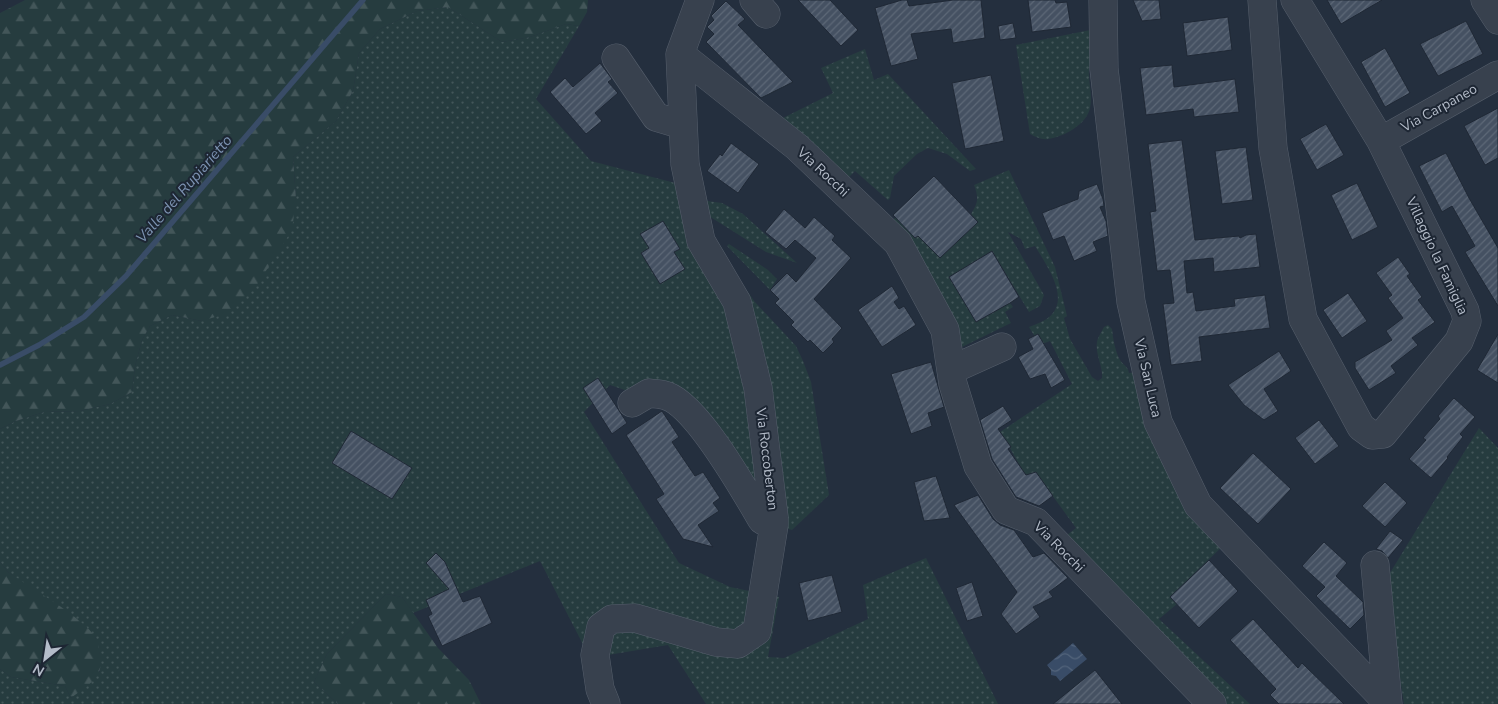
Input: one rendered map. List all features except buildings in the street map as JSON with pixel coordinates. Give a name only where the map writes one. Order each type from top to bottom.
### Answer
[{"type":"street","points":[[680,54],[700,0]]},
{"type":"street","name":"Via San Luca","points":[[1103,0],[1104,68],[1131,302],[1158,422],[1198,505],[1388,703]]},
{"type":"street","name":"Villaggio la Famiglia","points":[[1262,0],[1273,148],[1303,319],[1360,427],[1372,435],[1383,434],[1459,340],[1467,321],[1465,310],[1381,141],[1295,0]]},
{"type":"street","points":[[1485,0],[1498,20]]},
{"type":"street","name":"Via Roccoberton","points":[[606,704],[600,689],[595,655],[601,627],[612,620],[635,618],[716,642],[738,644],[757,631],[774,525],[758,388],[737,302],[701,241],[685,164],[680,54]]},
{"type":"street","name":"Via Rocchi","points":[[680,54],[797,147],[898,243],[946,330],[953,384],[978,466],[1006,510],[1036,522],[1212,704]]},
{"type":"street","points":[[616,58],[656,117],[683,125]]},
{"type":"street","name":"Via Carpaneo","points":[[1381,141],[1498,76]]},
{"type":"street","points":[[951,370],[1002,347]]},
{"type":"street","points":[[632,403],[648,393],[668,396],[687,410],[715,444],[762,520],[774,525]]},
{"type":"street","points":[[1375,565],[1388,703]]},
{"type":"green space","points":[[25,0],[588,0],[587,12],[579,26],[566,24],[530,37],[502,42],[448,7],[417,11],[380,29],[359,53],[353,91],[336,121],[293,157],[296,199],[292,230],[255,288],[228,313],[202,321],[172,315],[150,326],[142,340],[135,366],[132,392],[110,404],[80,411],[44,412],[16,421],[0,429],[0,13]]},
{"type":"green space","points":[[448,7],[502,42],[530,37],[566,24],[579,26],[536,99],[591,161],[679,184],[724,259],[755,302],[796,346],[803,361],[811,382],[829,495],[792,530],[774,525],[660,402],[610,385],[584,412],[679,563],[730,587],[779,597],[768,657],[784,658],[868,619],[863,585],[926,558],[998,704],[706,704],[668,645],[590,658],[540,561],[413,613],[402,597],[386,594],[327,654],[314,682],[338,704],[0,704],[0,669],[11,677],[65,686],[71,698],[100,671],[100,655],[95,637],[8,572],[0,562],[0,429],[16,421],[44,412],[80,411],[110,404],[132,392],[135,366],[142,340],[150,326],[172,315],[202,321],[296,199],[293,157],[336,121],[353,91],[359,53],[380,29],[417,11]]},
{"type":"green space","points":[[1100,28],[1089,69],[1091,103],[1088,114],[1074,129],[1061,136],[1043,139],[1030,134],[1016,45]]},
{"type":"green space","points":[[865,49],[874,80],[888,74],[976,169],[970,171],[947,154],[928,148],[917,154],[894,176],[888,200],[855,171],[839,187],[769,125],[833,93],[821,68]]},
{"type":"green space","points":[[1009,170],[1055,267],[1067,316],[1064,318],[1070,339],[1092,377],[1098,381],[1102,378],[1097,342],[1104,327],[1108,325],[1112,329],[1118,356],[1129,373],[1145,371],[1227,542],[1170,597],[1177,604],[1159,619],[1250,704],[1198,704],[1067,535],[1076,528],[1036,473],[1026,475],[1000,432],[1072,384],[1050,341],[1040,345],[1029,327],[1042,322],[1053,313],[1058,297],[1057,288],[1049,270],[1035,246],[1025,249],[1021,239],[1008,232],[1044,295],[1040,306],[1029,312],[992,251],[950,277],[976,322],[1010,303],[1013,307],[1005,312],[1011,323],[960,348],[892,221],[896,217],[915,238],[918,236],[940,258],[978,222],[971,214],[977,200],[974,185]]},
{"type":"green space","points":[[707,201],[722,203],[743,214],[797,263],[766,252],[704,213]]},
{"type":"green space","points":[[729,244],[768,270],[777,279],[770,290],[727,246]]},
{"type":"green space","points":[[1479,428],[1498,448],[1498,704],[1404,704],[1385,581]]},
{"type":"green space","points":[[0,562],[8,572],[80,621],[95,637],[100,654],[101,664],[99,672],[90,683],[71,698],[65,686],[11,677],[0,669]]},
{"type":"green space","points":[[386,594],[402,597],[438,648],[469,680],[481,704],[338,704],[314,682],[327,654]]},
{"type":"water","points":[[1073,643],[1087,659],[1060,681],[1056,676],[1051,675],[1051,670],[1047,665]]},
{"type":"waterway","name":"Valle del Rupiarietto","points":[[0,365],[39,345],[84,317],[126,276],[363,0]]}]
